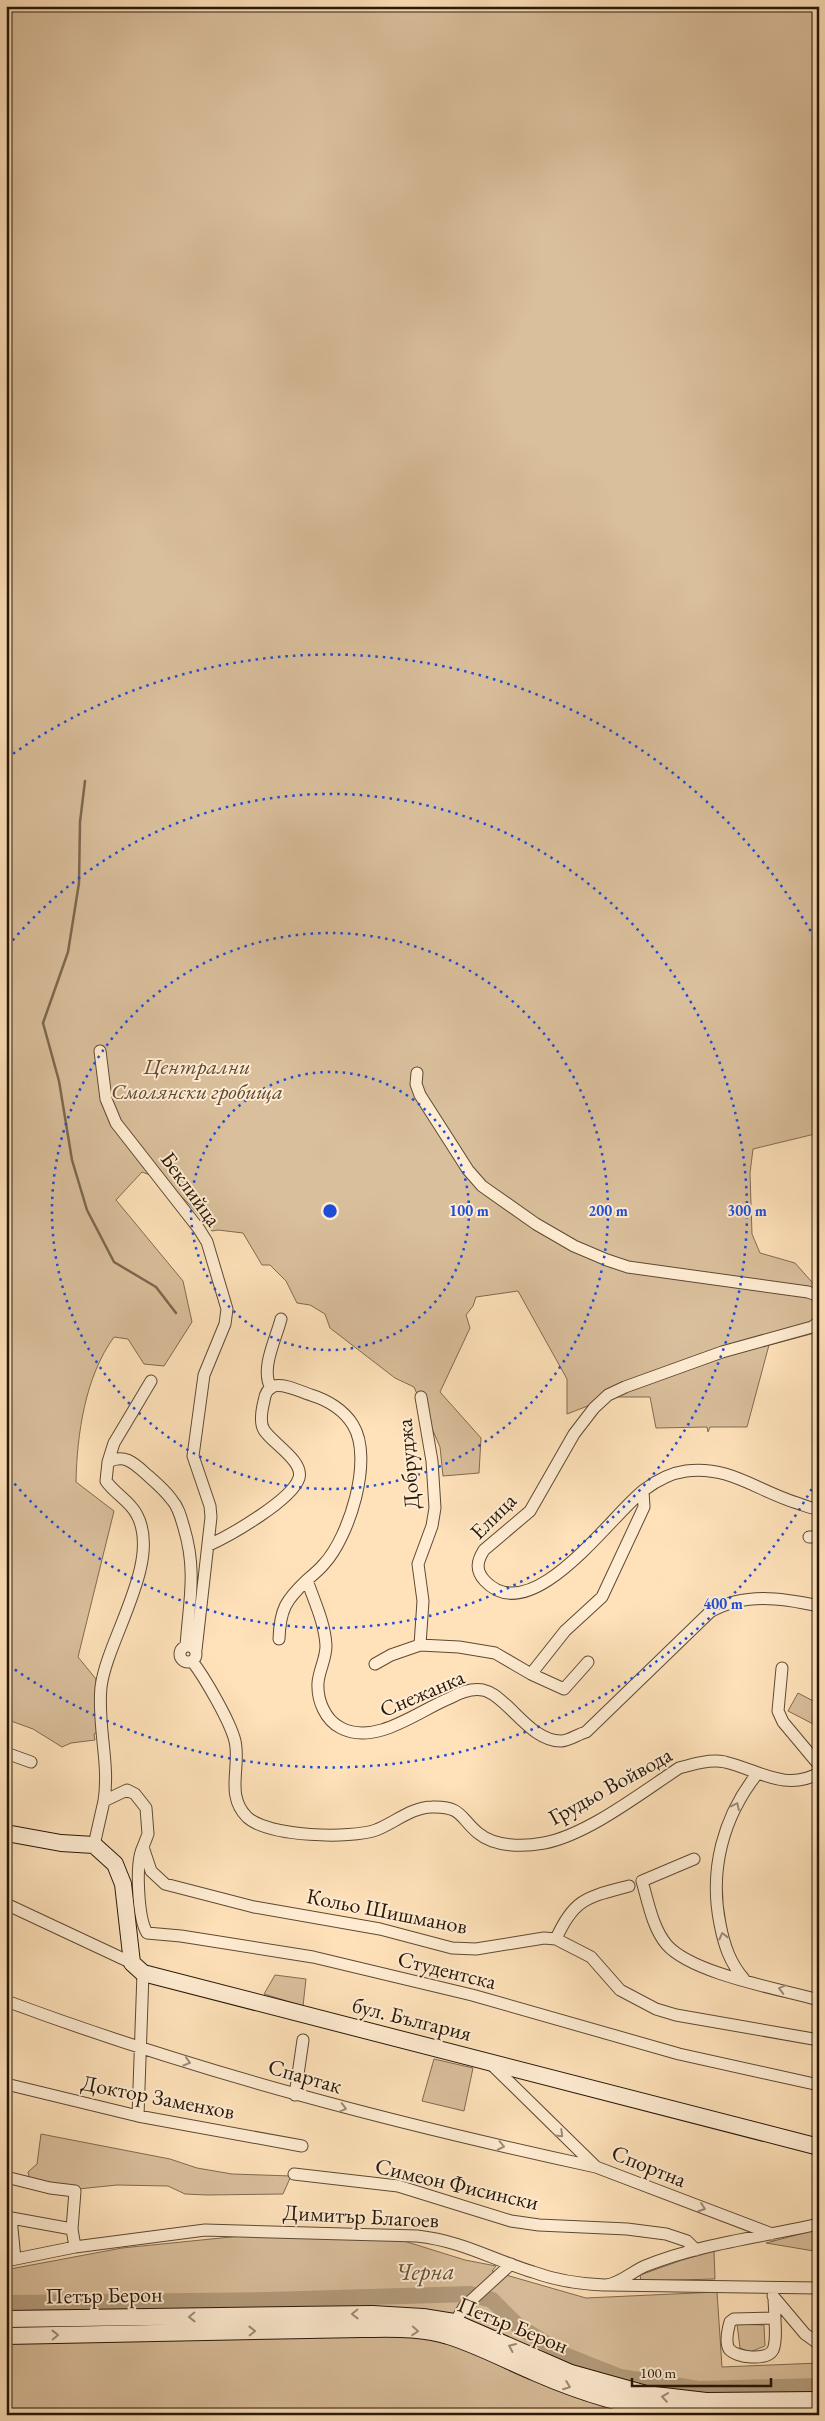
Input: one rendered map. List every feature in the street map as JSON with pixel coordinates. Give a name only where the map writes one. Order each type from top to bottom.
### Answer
[{"type":"main road","points":[[6,1833],[96,1847],[115,1864],[123,1884],[137,1968]]},
{"type":"main road","name":"бул. България","points":[[137,1968],[819,2148]]},
{"type":"main road","name":"Петър Берон","points":[[6,2319],[372,2314],[423,2317],[571,2373],[632,2391],[700,2401],[819,2400]]},
{"type":"main road","name":"Петър Берон","points":[[6,2336],[451,2329],[552,2380],[613,2401],[659,2411],[706,2415]]},
{"type":"main road","points":[[718,2415],[819,2413]]},
{"type":"street","name":"Беклийца","points":[[100,1051],[110,1112],[116,1123],[199,1229],[206,1242],[227,1309],[225,1324],[204,1375],[193,1456],[210,1506],[209,1545],[191,1652]]},
{"type":"street","points":[[417,1073],[416,1084],[420,1095],[468,1170],[482,1186],[536,1224],[574,1246],[628,1267],[795,1290],[819,1296]]},
{"type":"street","points":[[271,1388],[267,1377],[267,1368],[281,1319]]},
{"type":"street","name":"Елица","points":[[819,1322],[812,1327],[722,1352],[608,1395],[594,1408],[574,1434],[530,1511],[484,1550],[479,1559],[478,1572],[487,1584],[504,1592],[520,1593],[540,1585],[574,1560],[643,1491],[667,1477],[683,1471],[718,1471],[740,1478],[784,1499],[819,1509]]},
{"type":"street","points":[[96,1847],[107,1780],[101,1688],[104,1672],[131,1606],[144,1538],[136,1512],[106,1481],[108,1462],[114,1443],[151,1381]]},
{"type":"street","points":[[209,1545],[233,1534],[290,1492],[300,1476],[298,1468],[293,1461],[263,1430],[261,1415],[266,1393],[276,1386],[284,1386],[320,1398],[341,1410],[353,1425],[358,1436],[360,1470],[357,1492],[339,1540],[325,1563],[288,1599],[284,1606],[280,1621],[279,1639]]},
{"type":"street","name":"Добруджа","points":[[420,1645],[423,1601],[418,1564],[432,1526],[435,1508],[432,1461],[421,1397]]},
{"type":"street","points":[[108,1462],[115,1458],[126,1458],[172,1498],[179,1510],[192,1558],[191,1652]]},
{"type":"street","points":[[531,1674],[565,1631],[602,1597],[644,1507],[643,1491]]},
{"type":"street","name":"Снежанка","points":[[307,1580],[324,1629],[326,1646],[318,1683],[320,1703],[327,1715],[340,1728],[355,1733],[378,1732],[460,1693],[479,1689],[489,1691],[497,1697],[537,1733],[547,1739],[562,1741],[586,1732],[710,1612],[722,1605],[746,1599],[781,1598],[819,1606]]},
{"type":"street","points":[[375,1664],[391,1655],[420,1645],[459,1647],[495,1653],[531,1674],[564,1689],[588,1662]]},
{"type":"street","name":"Грудьо Войвода","points":[[191,1652],[235,1742],[234,1792],[241,1809],[254,1822],[286,1831],[316,1834],[362,1834],[429,1806],[444,1807],[462,1814],[478,1833],[493,1842],[513,1845],[542,1844],[566,1838],[679,1768],[699,1763],[724,1762],[781,1781],[796,1782],[819,1773]]},
{"type":"street","points":[[782,1668],[778,1711],[783,1722],[819,1765]]},
{"type":"street","points":[[6,1753],[31,1762]]},
{"type":"street","points":[[744,1979],[728,1954],[716,1904],[717,1864],[721,1842],[744,1790],[757,1774]]},
{"type":"street","name":"Кольо Шишманов","points":[[104,1801],[127,1790],[134,1794],[146,1808],[148,1834],[143,1847],[151,1871],[165,1884],[254,1907],[380,1930],[452,1948],[476,1949],[544,1938],[556,1939],[590,1957],[620,1990],[656,2009],[676,2015],[819,2040]]},
{"type":"street","name":"Студентска","points":[[143,1847],[138,1861],[140,1903],[144,1928],[147,1933],[181,1936],[313,1957],[472,1995],[679,2054],[819,2084]]},
{"type":"street","points":[[694,1859],[642,1881],[650,1912],[666,1944],[675,1953],[706,1969],[819,2000]]},
{"type":"street","points":[[556,1939],[564,1921],[579,1903],[596,1895],[629,1886]]},
{"type":"street","name":"бул. България","points":[[6,1904],[96,1944],[137,1968]]},
{"type":"street","points":[[137,1968],[140,2047],[138,2116]]},
{"type":"street","name":"Спартак","points":[[8,2002],[140,2047],[295,2095],[445,2134],[596,2167]]},
{"type":"street","points":[[295,2095],[303,2040]]},
{"type":"street","name":"Спортна","points":[[489,2062],[596,2167],[772,2234]]},
{"type":"street","name":"Доктор Заменхов","points":[[6,2084],[138,2116],[302,2146]]},
{"type":"street","name":"Симеон Фисински","points":[[294,2174],[398,2186],[511,2221],[538,2225],[627,2229],[666,2234],[687,2241],[696,2250]]},
{"type":"street","points":[[6,2177],[50,2188],[75,2191],[72,2229],[75,2247]]},
{"type":"street","points":[[11,2260],[9,2218],[72,2229]]},
{"type":"street","points":[[607,2285],[645,2266],[696,2250],[819,2224]]},
{"type":"street","name":"Димитър Благоев","points":[[11,2260],[75,2247],[205,2230],[417,2236],[443,2239],[464,2245],[533,2272],[574,2282],[607,2285],[819,2288]]},
{"type":"street","points":[[451,2329],[464,2307],[511,2264]]},
{"type":"street","points":[[770,2288],[774,2299],[775,2318],[773,2350],[768,2355],[752,2356],[740,2355],[730,2350],[728,2345],[728,2329],[734,2318],[775,2318]]},
{"type":"street","points":[[774,2299],[805,2334],[819,2344]]},
{"type":"green space","name":"Централни Смолянски гробища","points":[[6,6],[819,6],[819,1133],[753,1149],[750,1173],[752,1234],[760,1253],[795,1263],[819,1290],[819,1322],[811,1334],[769,1345],[747,1427],[710,1427],[708,1432],[707,1427],[656,1428],[650,1397],[611,1397],[567,1414],[567,1379],[518,1291],[476,1297],[473,1306],[466,1315],[470,1328],[440,1392],[481,1438],[479,1473],[443,1476],[440,1447],[414,1387],[395,1378],[330,1328],[325,1314],[310,1305],[297,1303],[286,1281],[270,1265],[262,1265],[243,1233],[212,1231],[189,1204],[173,1189],[142,1172],[116,1200],[183,1281],[192,1322],[164,1366],[144,1364],[128,1339],[114,1337],[104,1353],[89,1388],[78,1445],[76,1482],[114,1511],[78,1657],[96,1679],[98,1732],[94,1734],[95,1740],[71,1743],[62,1747],[33,1729],[11,1721],[6,1712]]},
{"type":"green space","points":[[798,1693],[819,1704],[819,1727],[788,1711]]},
{"type":"green space","points":[[275,1975],[306,1979],[303,2006],[264,1994]]},
{"type":"green space","points":[[434,2059],[473,2068],[464,2111],[422,2101]]},
{"type":"green space","points":[[41,2134],[170,2159],[197,2168],[232,2174],[291,2176],[283,2194],[185,2194],[168,2186],[117,2185],[68,2190],[31,2184],[28,2172],[37,2164]]},
{"type":"green space","points":[[819,2229],[819,2249],[814,2251],[766,2243]]},
{"type":"green space","points":[[6,2233],[10,2269],[122,2248],[241,2236],[404,2241],[465,2260],[496,2266],[492,2271],[586,2298],[717,2292],[722,2367],[819,2363],[819,2415],[6,2415]]},
{"type":"green space","points":[[714,2251],[715,2279],[641,2281],[640,2275]]},
{"type":"green space","points":[[737,2324],[764,2325],[765,2346],[750,2352],[740,2348]]},
{"type":"waterway","points":[[85,781],[80,822],[79,883],[68,952],[43,1023],[59,1081],[72,1160],[87,1210],[114,1262],[156,1287],[176,1313]]},
{"type":"waterway","name":"Черна","points":[[6,2303],[267,2300],[470,2294],[492,2300],[518,2326],[567,2356],[620,2377],[699,2389],[819,2386]]}]
